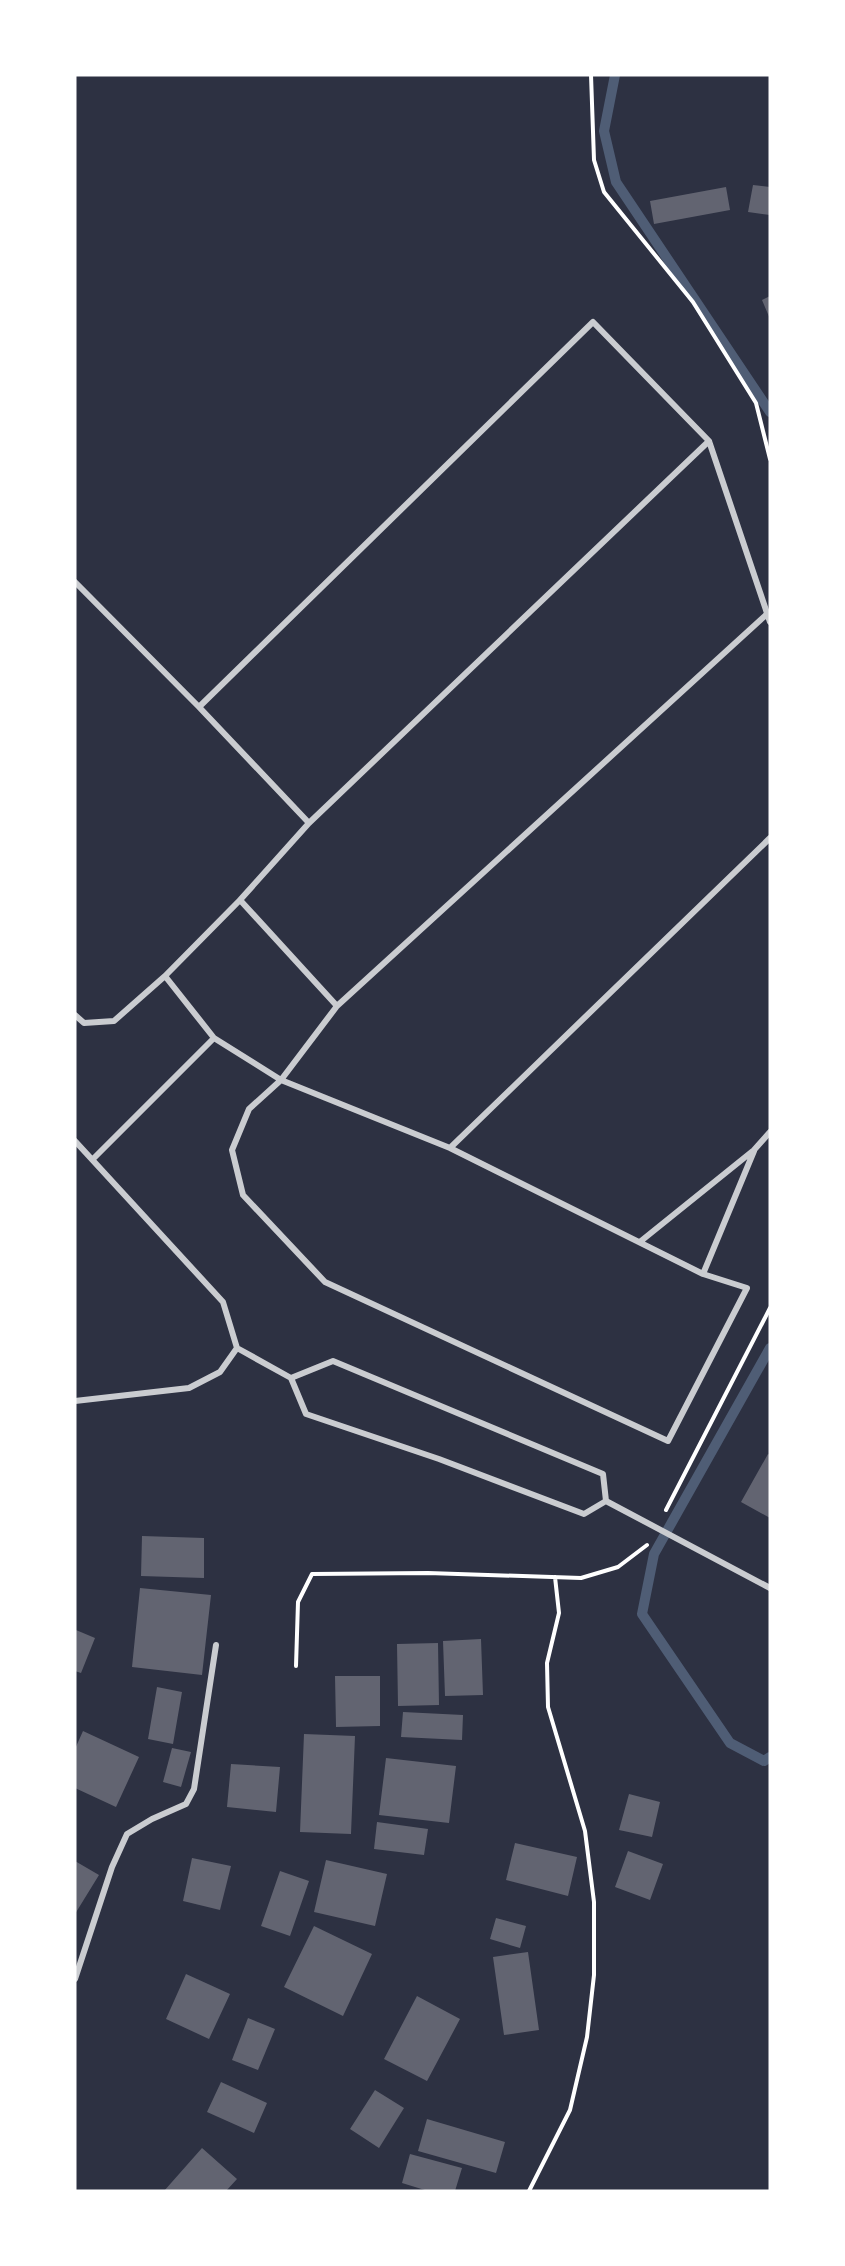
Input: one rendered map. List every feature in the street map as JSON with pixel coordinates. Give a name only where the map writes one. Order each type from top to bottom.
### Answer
[{"type":"street","points":[[199,707],[593,322],[709,441],[770,622]]},
{"type":"street","points":[[75,1015],[84,1023],[114,1021],[165,976],[240,900],[309,823],[709,441]]},
{"type":"street","points":[[75,582],[199,707],[309,823]]},
{"type":"street","points":[[165,976],[214,1038],[281,1080],[450,1148],[641,1241],[703,1274],[747,1288],[668,1441],[325,1282],[243,1195],[232,1150],[249,1109],[281,1080],[337,1006],[767,614]]},
{"type":"street","points":[[450,1148],[770,838]]},
{"type":"street","points":[[240,900],[337,1006]]},
{"type":"street","points":[[93,1159],[214,1038]]},
{"type":"street","points":[[641,1241],[754,1150],[770,1132]]},
{"type":"street","points":[[75,1141],[223,1302],[237,1348],[291,1378],[306,1414],[439,1459],[584,1514],[606,1502]]},
{"type":"street","points":[[703,1274],[754,1150]]},
{"type":"street","points":[[75,1401],[189,1388],[220,1372],[237,1348]]},
{"type":"street","points":[[291,1378],[333,1361],[603,1474],[606,1502]]},
{"type":"street","points":[[606,1502],[770,1588]]},
{"type":"street","points":[[75,1979],[112,1867],[127,1834],[152,1819],[186,1804],[194,1788],[216,1645]]},
{"type":"path","points":[[591,75],[594,160],[604,192],[693,302],[750,392],[756,403],[770,459]]},
{"type":"path","points":[[296,1666],[298,1602],[312,1574],[428,1573],[581,1578],[618,1567],[648,1544],[770,1308]]},
{"type":"path","points":[[529,2191],[570,2110],[587,2037],[594,1976],[594,1902],[585,1831],[548,1707],[547,1662],[560,1614],[555,1577]]},
{"type":"building","points":[[753,185],[770,187],[770,215],[748,212]]},
{"type":"building","points":[[726,187],[730,210],[654,224],[650,201]]},
{"type":"building","points":[[770,296],[770,319],[762,300]]},
{"type":"building","points":[[768,1454],[770,1455],[770,1518],[741,1502]]},
{"type":"building","points":[[142,1536],[204,1538],[204,1578],[141,1576]]},
{"type":"building","points":[[140,1588],[211,1595],[202,1675],[132,1667]]},
{"type":"building","points":[[76,1630],[95,1638],[81,1673],[75,1671]]},
{"type":"building","points":[[481,1639],[483,1695],[445,1696],[443,1641]]},
{"type":"building","points":[[438,1643],[439,1705],[398,1706],[397,1644]]},
{"type":"building","points":[[335,1676],[380,1676],[380,1726],[336,1727]]},
{"type":"building","points":[[157,1687],[182,1692],[173,1744],[148,1739]]},
{"type":"building","points":[[403,1712],[463,1715],[462,1740],[401,1737]]},
{"type":"building","points":[[83,1731],[139,1757],[116,1807],[75,1788],[75,1749]]},
{"type":"building","points":[[304,1734],[355,1736],[351,1834],[300,1832]]},
{"type":"building","points":[[172,1748],[191,1752],[181,1787],[163,1782]]},
{"type":"building","points":[[386,1758],[456,1766],[449,1823],[379,1815]]},
{"type":"building","points":[[231,1764],[280,1767],[276,1812],[227,1807]]},
{"type":"building","points":[[629,1794],[660,1802],[652,1837],[619,1830]]},
{"type":"building","points":[[377,1822],[428,1829],[424,1855],[374,1849]]},
{"type":"building","points":[[515,1843],[577,1857],[568,1896],[506,1880]]},
{"type":"building","points":[[628,1851],[663,1864],[650,1900],[615,1887]]},
{"type":"building","points":[[192,1858],[231,1866],[220,1910],[183,1901]]},
{"type":"building","points":[[326,1860],[387,1874],[375,1926],[314,1912]]},
{"type":"building","points":[[75,1861],[99,1875],[75,1914]]},
{"type":"building","points":[[280,1871],[309,1881],[290,1936],[261,1926]]},
{"type":"building","points":[[496,1918],[526,1926],[520,1948],[490,1939]]},
{"type":"building","points":[[314,1926],[372,1954],[343,2016],[284,1987]]},
{"type":"building","points":[[528,1952],[539,2030],[504,2035],[493,1957]]},
{"type":"building","points":[[186,1974],[230,1994],[209,2039],[166,2019]]},
{"type":"building","points":[[417,1996],[460,2019],[427,2081],[384,2059]]},
{"type":"building","points":[[248,2018],[275,2029],[258,2070],[232,2060]]},
{"type":"building","points":[[221,2082],[267,2103],[254,2133],[207,2112]]},
{"type":"building","points":[[375,2090],[404,2108],[379,2148],[350,2129]]},
{"type":"building","points":[[427,2119],[505,2142],[496,2173],[418,2151]]},
{"type":"building","points":[[202,2148],[237,2179],[226,2191],[164,2191]]},
{"type":"building","points":[[410,2154],[462,2168],[455,2191],[428,2191],[402,2183]]},
{"type":"waterway","points":[[615,75],[604,131],[616,182],[770,412]]},
{"type":"waterway","points":[[770,1348],[654,1554],[642,1614],[730,1743],[764,1761],[770,1757]]}]
